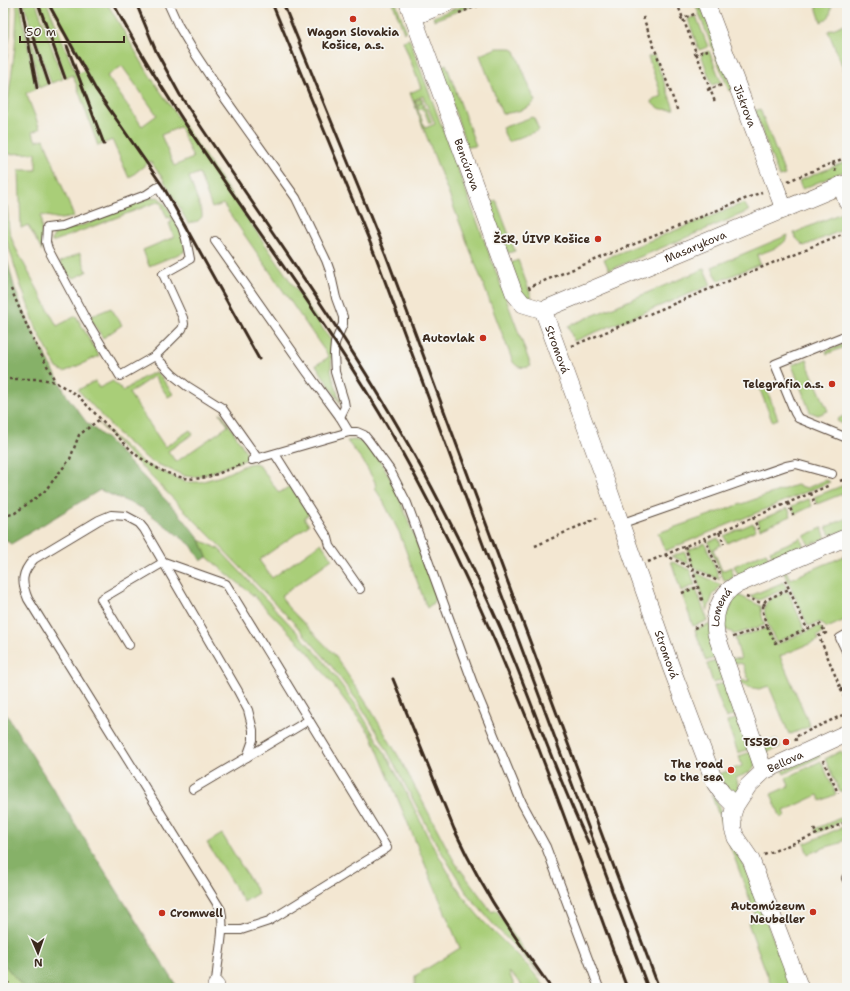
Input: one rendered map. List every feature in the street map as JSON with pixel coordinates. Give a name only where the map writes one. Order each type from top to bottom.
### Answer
[{"type":"street","points":[[410,10],[453,8]]},
{"type":"street","name":"Jiskrova","points":[[702,8],[784,209]]},
{"type":"street","name":"Bencúrova","points":[[410,10],[514,293],[523,304],[540,310]]},
{"type":"street","points":[[844,184],[847,202]]},
{"type":"street","name":"Masarykova","points":[[540,310],[844,184]]},
{"type":"street","name":"Stromová","points":[[540,310],[558,352],[671,667],[715,783],[722,793],[736,806]]},
{"type":"street","name":"Lomená","points":[[764,771],[716,634],[715,621],[717,611],[724,597],[736,585],[847,537]]},
{"type":"street","name":"Bellova","points":[[736,806],[748,786],[764,771],[845,741]]},
{"type":"street","points":[[736,806],[732,816],[733,829],[736,838],[751,860],[800,988]]},
{"type":"lane","points":[[168,3],[178,26],[198,58],[221,93],[296,198],[326,260],[336,298],[343,317],[343,324],[335,343],[334,354],[335,372],[345,407],[340,417]]},
{"type":"lane","points":[[158,187],[182,227],[186,238],[190,259],[163,274],[183,318],[184,324],[182,330],[155,356],[120,376],[85,318],[48,249],[46,242],[47,228],[63,226],[146,195],[158,187]]},
{"type":"lane","points":[[215,241],[340,417],[349,432]]},
{"type":"lane","points":[[847,335],[775,364],[794,413],[798,418],[847,438]]},
{"type":"lane","points":[[155,356],[187,386],[222,408],[255,460],[349,432],[357,432],[370,441],[390,470],[407,503],[475,689],[522,803],[546,848],[599,988]]},
{"type":"lane","points":[[275,454],[328,538],[330,546],[360,589]]},
{"type":"lane","points":[[620,524],[786,466],[796,464],[832,474]]},
{"type":"lane","points":[[216,987],[223,916],[221,910],[28,599],[23,588],[23,577],[26,568],[34,559],[99,520],[111,515],[126,516],[139,524],[144,529],[164,562],[248,710],[253,730],[253,740],[247,757]]},
{"type":"lane","points":[[129,645],[101,599],[164,562],[226,584],[387,848],[269,921],[241,930],[222,930]]},
{"type":"lane","points":[[847,634],[840,638],[847,653]]},
{"type":"lane","points":[[192,789],[309,720]]},
{"type":"path","points":[[453,8],[484,3]]},
{"type":"path","points":[[677,3],[695,54],[716,102]]},
{"type":"path","points":[[682,19],[702,8]]},
{"type":"path","points":[[643,17],[678,112]]},
{"type":"path","points":[[695,54],[710,49]]},
{"type":"path","points":[[707,90],[724,84]]},
{"type":"path","points":[[529,287],[847,157]]},
{"type":"path","points":[[558,352],[847,232]]},
{"type":"path","points":[[527,280],[540,310]]},
{"type":"path","points":[[11,289],[30,333],[55,382]]},
{"type":"path","points":[[3,379],[42,379],[55,382],[77,394],[135,454],[146,462],[184,479],[202,478],[255,460]]},
{"type":"path","points":[[3,517],[15,513],[44,492],[70,459],[79,435],[100,418]]},
{"type":"path","points":[[664,555],[847,478]]},
{"type":"path","points":[[843,479],[847,487]]},
{"type":"path","points":[[811,493],[815,505]]},
{"type":"path","points":[[788,503],[793,515]]},
{"type":"path","points":[[753,517],[758,529]]},
{"type":"path","points":[[535,546],[596,518]]},
{"type":"path","points":[[719,532],[724,544]]},
{"type":"path","points":[[705,538],[722,578]]},
{"type":"path","points":[[685,546],[705,608]]},
{"type":"path","points":[[779,567],[807,629]]},
{"type":"path","points":[[682,593],[698,587]]},
{"type":"path","points":[[789,589],[766,600],[764,605],[763,615],[775,644],[820,624],[826,633],[819,636],[847,704]]},
{"type":"path","points":[[719,641],[767,626]]},
{"type":"path","points":[[840,690],[847,687]]},
{"type":"path","points":[[798,746],[794,737],[847,713]]},
{"type":"path","points":[[845,741],[847,758]]},
{"type":"path","points":[[822,758],[838,793]]},
{"type":"path","points":[[751,860],[847,822]]},
{"type":"path","points":[[814,829],[817,835]]},
{"type":"path","points":[[3,978],[13,988]]},
{"type":"green space","points":[[3,3],[11,3],[10,35],[8,46],[3,27]]},
{"type":"green space","points":[[16,3],[20,3],[36,89],[26,93],[40,129],[32,132],[36,141],[44,139],[74,217],[61,219],[41,215],[42,251],[28,225],[21,228],[19,170],[36,170],[36,153],[6,154],[7,183],[4,184],[5,206],[7,206],[9,230],[14,245],[57,326],[76,316],[99,356],[64,372],[57,368],[37,330],[5,235],[3,219],[3,140],[15,47]]},
{"type":"green space","points":[[24,3],[36,3],[63,79],[51,83],[32,31]]},
{"type":"green space","points":[[39,3],[47,3],[76,74],[87,70],[50,3],[107,3],[150,76],[332,342],[331,371],[341,404],[316,365],[329,357],[223,204],[212,208],[199,173],[189,177],[202,213],[202,217],[198,221],[188,223],[162,177],[150,161],[129,178],[112,140],[98,146],[73,75],[66,78]],"holes":[[[122,66],[157,115],[142,126],[107,76]],[[180,127],[193,158],[174,166],[161,135]]]},
{"type":"green space","points":[[393,3],[396,3],[406,30],[404,33]]},
{"type":"green space","points":[[469,3],[479,3],[434,20],[433,17]]},
{"type":"green space","points":[[695,3],[700,3],[733,90],[729,91]]},
{"type":"green space","points":[[815,3],[832,3],[829,17],[821,22]]},
{"type":"green space","points":[[696,16],[708,47],[699,50],[688,19]]},
{"type":"green space","points":[[847,23],[847,77],[828,31]]},
{"type":"green space","points":[[3,27],[8,46],[3,89]]},
{"type":"green space","points":[[27,27],[48,84],[39,88]]},
{"type":"green space","points":[[409,39],[410,41],[531,366],[521,367],[517,366],[513,362],[410,93],[421,88],[403,41]],"holes":[[[423,96],[435,124],[425,128],[414,100]]]},
{"type":"green space","points":[[497,48],[510,48],[515,51],[535,101],[524,109],[502,114],[480,55]]},
{"type":"green space","points":[[709,51],[721,82],[712,85],[701,54]]},
{"type":"green space","points":[[654,55],[674,109],[658,108],[651,101],[662,96],[648,57]]},
{"type":"green space","points":[[446,64],[476,146],[467,147],[440,67]]},
{"type":"green space","points":[[422,98],[423,101],[420,102],[424,103],[425,105],[422,107],[426,108],[432,123],[429,123],[424,110],[418,109],[417,106],[420,104],[416,104],[415,101]]},
{"type":"green space","points":[[760,109],[785,175],[779,177],[755,111]]},
{"type":"green space","points":[[532,117],[534,118],[539,130],[508,142],[502,128]]},
{"type":"green space","points":[[847,161],[847,170],[802,189],[799,181]]},
{"type":"green space","points":[[158,197],[167,207],[177,223],[183,239],[184,252],[149,266],[143,250],[174,237],[169,223],[172,222],[170,217],[167,218],[160,201],[52,242],[54,235],[62,231],[87,224],[148,198]]},
{"type":"green space","points":[[496,200],[515,251],[508,253],[488,204]]},
{"type":"green space","points":[[744,203],[749,211],[609,270],[604,259]]},
{"type":"green space","points":[[846,211],[847,228],[804,246],[796,238],[794,233]]},
{"type":"green space","points":[[788,235],[784,243],[780,246],[757,255],[760,264],[719,281],[712,267]]},
{"type":"green space","points":[[3,244],[15,290],[33,332],[67,396],[87,423],[107,439],[182,517],[200,540],[207,557],[201,561],[191,545],[142,508],[100,490],[11,544],[3,538]]},
{"type":"green space","points":[[80,253],[87,272],[74,278],[65,272],[60,262]]},
{"type":"green space","points":[[518,260],[532,298],[523,296],[511,263]]},
{"type":"green space","points":[[704,269],[711,285],[574,341],[568,326]]},
{"type":"green space","points":[[111,308],[122,325],[103,338],[89,317]]},
{"type":"green space","points":[[847,343],[847,346],[827,354],[826,351]]},
{"type":"green space","points":[[807,359],[807,363],[828,411],[818,415],[810,412],[792,365]]},
{"type":"green space","points":[[156,372],[173,394],[168,397],[154,376],[129,393],[165,447],[190,430],[193,434],[168,451],[176,462],[228,426],[220,413],[250,458],[207,474],[194,477],[185,476],[150,461],[123,439],[78,390],[95,381],[99,388],[113,381],[123,391],[144,377]]},
{"type":"green space","points":[[765,385],[778,419],[772,421],[759,387]]},
{"type":"green space","points":[[843,416],[847,416],[847,426],[837,421]]},
{"type":"green space","points":[[97,422],[143,463],[185,482],[200,482],[221,476],[248,464],[255,463],[259,465],[279,493],[290,486],[309,514],[304,518],[309,525],[259,560],[272,578],[321,543],[332,559],[281,596],[287,606],[334,654],[371,710],[400,759],[454,861],[492,912],[496,910],[542,977],[468,895],[436,843],[380,737],[359,703],[326,659],[293,622],[215,541]]},
{"type":"green space","points":[[347,441],[360,441],[375,454],[394,485],[436,594],[433,603],[427,608],[399,532],[376,490],[375,482],[363,461]]},
{"type":"green space","points":[[826,480],[830,482],[665,551],[658,533],[796,485],[807,488]]},
{"type":"green space","points":[[844,485],[847,492],[817,504],[814,497]]},
{"type":"green space","points":[[809,499],[812,506],[795,514],[792,506]]},
{"type":"green space","points":[[788,508],[791,516],[760,529],[757,521]]},
{"type":"green space","points":[[847,518],[847,530],[830,535],[826,527]]},
{"type":"green space","points":[[753,523],[756,530],[727,543],[724,536]]},
{"type":"green space","points":[[822,528],[826,538],[809,545],[804,536]]},
{"type":"green space","points":[[718,538],[721,545],[713,549],[722,571],[731,567],[734,577],[728,580],[724,580],[708,542]]},
{"type":"green space","points":[[801,538],[804,548],[774,560],[770,551]]},
{"type":"green space","points":[[200,540],[219,549],[323,660],[356,705],[389,760],[427,835],[455,884],[483,921],[528,966],[546,988],[523,988],[519,981],[509,972],[515,988],[415,988],[415,976],[460,948],[371,735],[309,653],[254,596],[207,557]]},
{"type":"green space","points":[[705,543],[720,580],[693,567],[688,550]]},
{"type":"green space","points":[[685,552],[689,564],[671,556]]},
{"type":"green space","points":[[766,552],[770,562],[739,575],[738,574],[734,566]]},
{"type":"green space","points":[[847,555],[847,619],[827,628],[820,622],[808,626],[783,570],[785,569],[790,579]]},
{"type":"green space","points":[[671,561],[690,570],[695,585],[681,591]]},
{"type":"green space","points":[[695,572],[721,585],[713,595],[707,611]]},
{"type":"green space","points":[[784,582],[787,588],[759,600],[750,596]]},
{"type":"green space","points":[[696,589],[708,621],[693,626],[682,594]]},
{"type":"green space","points":[[788,591],[805,630],[776,642],[765,615],[765,605],[772,598]]},
{"type":"green space","points":[[734,593],[761,606],[765,625],[733,635],[733,633],[723,628],[722,610],[728,613],[732,605],[726,602]]},
{"type":"green space","points":[[710,624],[720,656],[706,661],[695,630]]},
{"type":"green space","points":[[819,626],[824,632],[817,636],[819,640],[780,656],[810,726],[789,734],[769,686],[759,689],[748,687],[738,680],[749,681],[743,664],[731,662],[730,658],[741,659],[735,638],[767,628],[775,645]]},
{"type":"green space","points":[[721,659],[727,678],[713,683],[707,664]]},
{"type":"green space","points":[[728,681],[740,713],[726,718],[714,686]]},
{"type":"green space","points":[[3,709],[178,988],[24,988],[3,963]]},
{"type":"green space","points":[[741,717],[752,748],[738,753],[727,722]]},
{"type":"green space","points":[[776,739],[780,747],[764,753],[763,744]]},
{"type":"green space","points":[[754,751],[755,763],[752,770],[747,774],[736,778],[740,791],[732,793],[728,792],[719,774],[742,766],[739,756]]},
{"type":"green space","points":[[841,751],[847,764],[847,789],[840,792],[825,759]]},
{"type":"green space","points":[[819,754],[820,757],[784,774],[782,771]]},
{"type":"green space","points":[[821,761],[836,794],[821,801],[818,795],[784,811],[786,816],[781,818],[771,794],[789,786],[786,778]]},
{"type":"green space","points":[[711,794],[717,800],[723,820],[743,863],[793,988],[772,988],[748,923],[757,919]]},
{"type":"green space","points":[[847,815],[847,819],[817,833],[815,829]]},
{"type":"green space","points":[[847,825],[847,839],[841,843],[808,854],[804,844]]},
{"type":"green space","points":[[222,834],[258,893],[244,902],[207,843]]},
{"type":"green space","points":[[3,963],[24,988],[3,988]]},
{"type":"railway","points":[[21,3],[37,88]]},
{"type":"railway","points":[[38,3],[65,78]]},
{"type":"railway","points":[[48,3],[96,90],[164,188],[259,359]]},
{"type":"railway","points":[[113,3],[179,114],[325,327],[360,381],[393,436],[428,500],[476,599],[519,699],[561,807],[627,988]]},
{"type":"railway","points":[[136,3],[156,51],[180,95],[349,347],[382,399],[412,451],[471,564],[490,604],[508,644],[560,778],[589,844]]},
{"type":"railway","points":[[272,3],[376,257],[648,988]]},
{"type":"railway","points":[[283,3],[386,255],[659,988]]},
{"type":"railway","points":[[33,37],[49,84]]},
{"type":"railway","points":[[67,46],[104,144]]},
{"type":"railway","points":[[393,679],[454,829],[466,853],[499,912],[551,988]]},
{"type":"place","name":"Wagon Slovakia Košice, a.s.","points":[[353,19]]},
{"type":"place","name":"ŽSR, ÚIVP Košice","points":[[598,239]]},
{"type":"place","name":"Autovlak","points":[[483,338]]},
{"type":"place","name":"Telegrafia a.s.","points":[[832,384]]},
{"type":"place","name":"TS580","points":[[786,742]]},
{"type":"place","name":"The road to the sea","points":[[731,770]]},
{"type":"place","name":"Automúzeum Neubeller","points":[[813,912]]},
{"type":"place","name":"Cromwell","points":[[162,913]]}]
